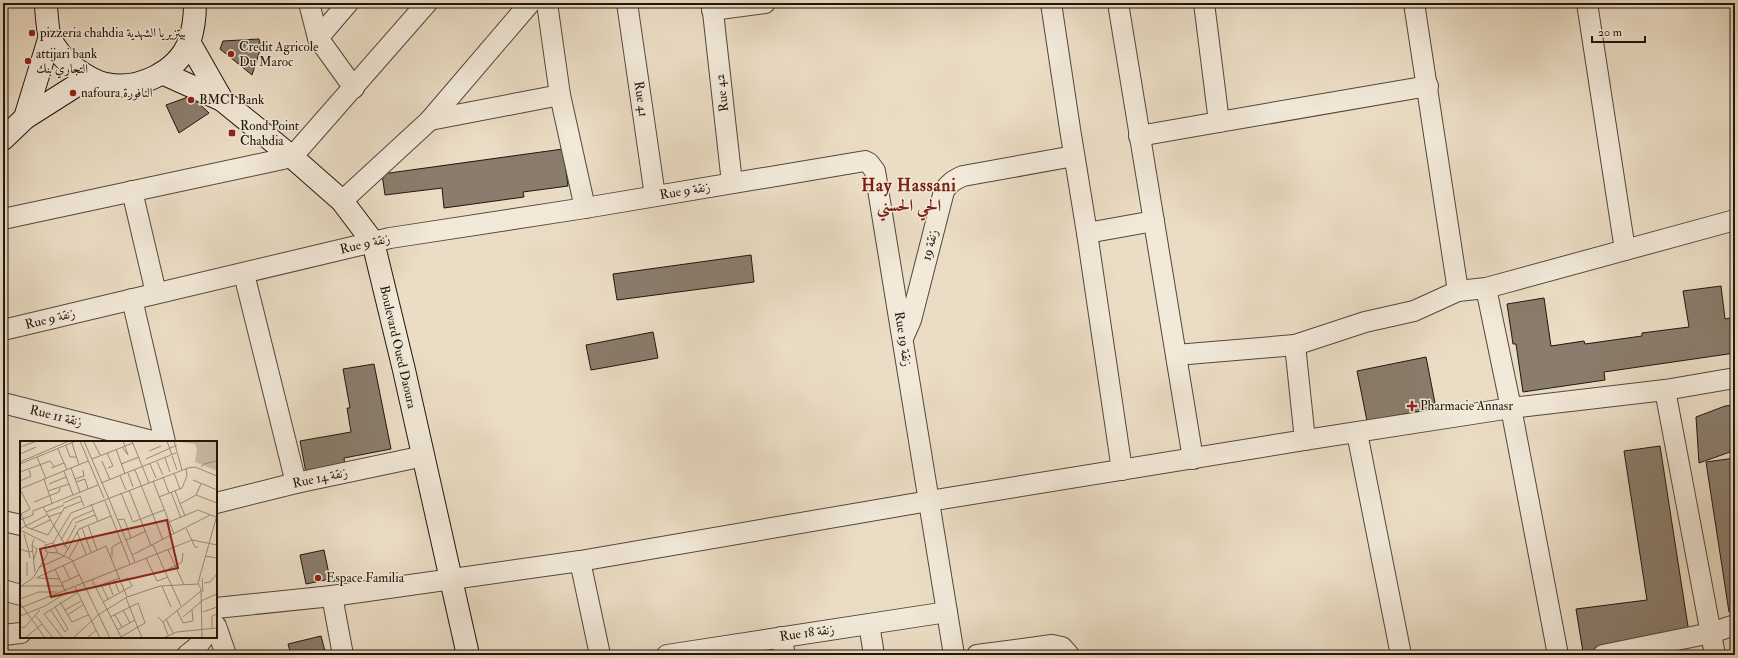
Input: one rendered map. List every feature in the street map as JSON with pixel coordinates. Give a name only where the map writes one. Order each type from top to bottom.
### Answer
[{"type":"street","points":[[47,3],[46,6],[50,36],[65,61],[88,78],[106,84],[126,85],[145,82],[162,73],[177,59],[189,42],[195,21],[195,3]]},
{"type":"street","points":[[309,3],[318,38],[354,88]]},
{"type":"street","points":[[318,38],[348,3]]},
{"type":"street","points":[[3,219],[292,157],[427,3]]},
{"type":"street","points":[[342,201],[430,120],[530,3]]},
{"type":"street","points":[[547,3],[560,95],[585,208]]},
{"type":"street","name":"Rue 41","points":[[627,3],[655,196]]},
{"type":"street","points":[[712,7],[765,3]]},
{"type":"street","points":[[1051,3],[1122,470]]},
{"type":"street","points":[[1118,3],[1193,459]]},
{"type":"street","points":[[1204,3],[1220,122]]},
{"type":"street","points":[[1414,3],[1428,86],[1458,291]]},
{"type":"street","points":[[1587,3],[1625,250]]},
{"type":"street","name":"Rue 42","points":[[712,7],[732,183]]},
{"type":"street","points":[[25,118],[50,36]]},
{"type":"street","name":"Boulevard Oued Daoura","points":[[189,42],[222,100]]},
{"type":"street","name":"Boulevard Oued Daoura","points":[[162,73],[222,100],[292,157],[342,201],[373,242],[424,456],[468,655]]},
{"type":"street","points":[[3,139],[25,118],[88,78]]},
{"type":"street","points":[[1139,136],[1428,86]]},
{"type":"street","points":[[430,120],[560,95]]},
{"type":"street","name":"19 زنقة","points":[[903,338],[911,320],[944,191],[949,184],[955,179],[963,176],[1074,156]]},
{"type":"street","name":"Rue 19 زنقة","points":[[732,183],[860,161],[869,163],[873,166],[903,338],[954,655]]},
{"type":"street","name":"Rue 9 زنقة","points":[[3,330],[156,293],[244,274],[373,242],[732,183]]},
{"type":"street","points":[[132,191],[156,293]]},
{"type":"street","points":[[1176,355],[1295,345],[1365,322],[1414,311],[1458,291],[1486,288],[1735,220]]},
{"type":"street","points":[[1087,232],[1154,221]]},
{"type":"street","points":[[244,274],[296,483]]},
{"type":"street","points":[[1486,288],[1511,408],[1558,655]]},
{"type":"street","points":[[132,299],[165,441]]},
{"type":"street","points":[[1295,345],[1305,440]]},
{"type":"street","points":[[217,608],[332,596],[580,560],[929,501],[1305,440],[1511,408],[1665,390],[1735,378]]},
{"type":"street","points":[[1665,390],[1716,655]]},
{"type":"street","name":"Rue 11 زنقة","points":[[3,402],[152,441]]},
{"type":"street","points":[[1357,433],[1401,655]]},
{"type":"street","name":"Rue 14 زنقة","points":[[217,503],[296,483],[424,456]]},
{"type":"street","points":[[3,521],[20,525]]},
{"type":"street","points":[[580,560],[600,655]]},
{"type":"street","points":[[3,590],[20,595]]},
{"type":"street","points":[[332,596],[343,655]]},
{"type":"street","name":"Rue 18 زنقة","points":[[667,655],[783,646],[869,624],[947,612]]},
{"type":"street","points":[[869,624],[874,655]]},
{"type":"street","points":[[1602,655],[1711,633],[1735,625]]},
{"type":"street","points":[[217,629],[226,655]]},
{"type":"street","points":[[3,635],[20,633]]},
{"type":"street","points":[[187,655],[197,647],[203,638]]},
{"type":"street","points":[[977,655],[1052,645],[1062,647],[1069,655]]},
{"type":"building","points":[[259,39],[261,47],[252,75],[220,49],[223,41]]},
{"type":"building","points":[[191,96],[209,113],[179,133],[166,105]]},
{"type":"building","points":[[563,149],[568,186],[523,192],[524,197],[444,208],[442,188],[385,195],[382,174]]},
{"type":"building","points":[[751,255],[754,282],[617,300],[613,274]]},
{"type":"building","points":[[1721,286],[1725,319],[1735,317],[1735,353],[1604,372],[1605,380],[1523,392],[1516,344],[1513,344],[1507,304],[1544,298],[1551,346],[1584,341],[1585,344],[1642,336],[1642,333],[1689,327],[1683,291]]},
{"type":"building","points":[[653,332],[658,358],[591,370],[586,345]]},
{"type":"building","points":[[1426,357],[1436,408],[1367,421],[1357,371]]},
{"type":"building","points":[[374,364],[391,449],[344,458],[345,466],[306,473],[300,441],[351,432],[347,408],[350,408],[343,369]]},
{"type":"building","points":[[1735,405],[1735,448],[1730,449],[1730,452],[1699,463],[1696,417],[1725,406]]},
{"type":"building","points":[[1660,446],[1689,633],[1631,639],[1632,645],[1583,652],[1576,609],[1647,600],[1624,451]]},
{"type":"building","points":[[1735,458],[1735,611],[1729,612],[1706,462]]},
{"type":"building","points":[[324,550],[330,579],[306,584],[300,555]]},
{"type":"building","points":[[321,636],[326,655],[291,655],[288,644]]},
{"type":"place","name":"pizzeria chahdia بيتزيريا الشهدية","points":[[32,33]]},
{"type":"place","name":"Credit Agricole Du Maroc","points":[[231,54]]},
{"type":"place","name":"attijari bank التجاري بنك","points":[[28,61]]},
{"type":"place","name":"nafoura النافورة","points":[[73,93]]},
{"type":"place","name":"BMCI Bank","points":[[191,100]]},
{"type":"place","name":"Rond Point Chahdia","points":[[232,133]]},
{"type":"place","name":"Pharmacie Annasr","points":[[1412,406]]},
{"type":"place","name":"Espace Familia","points":[[318,578]]},
{"type":"district","name":"Hay Hassani الحي الحسني","points":[[909,195]]}]
